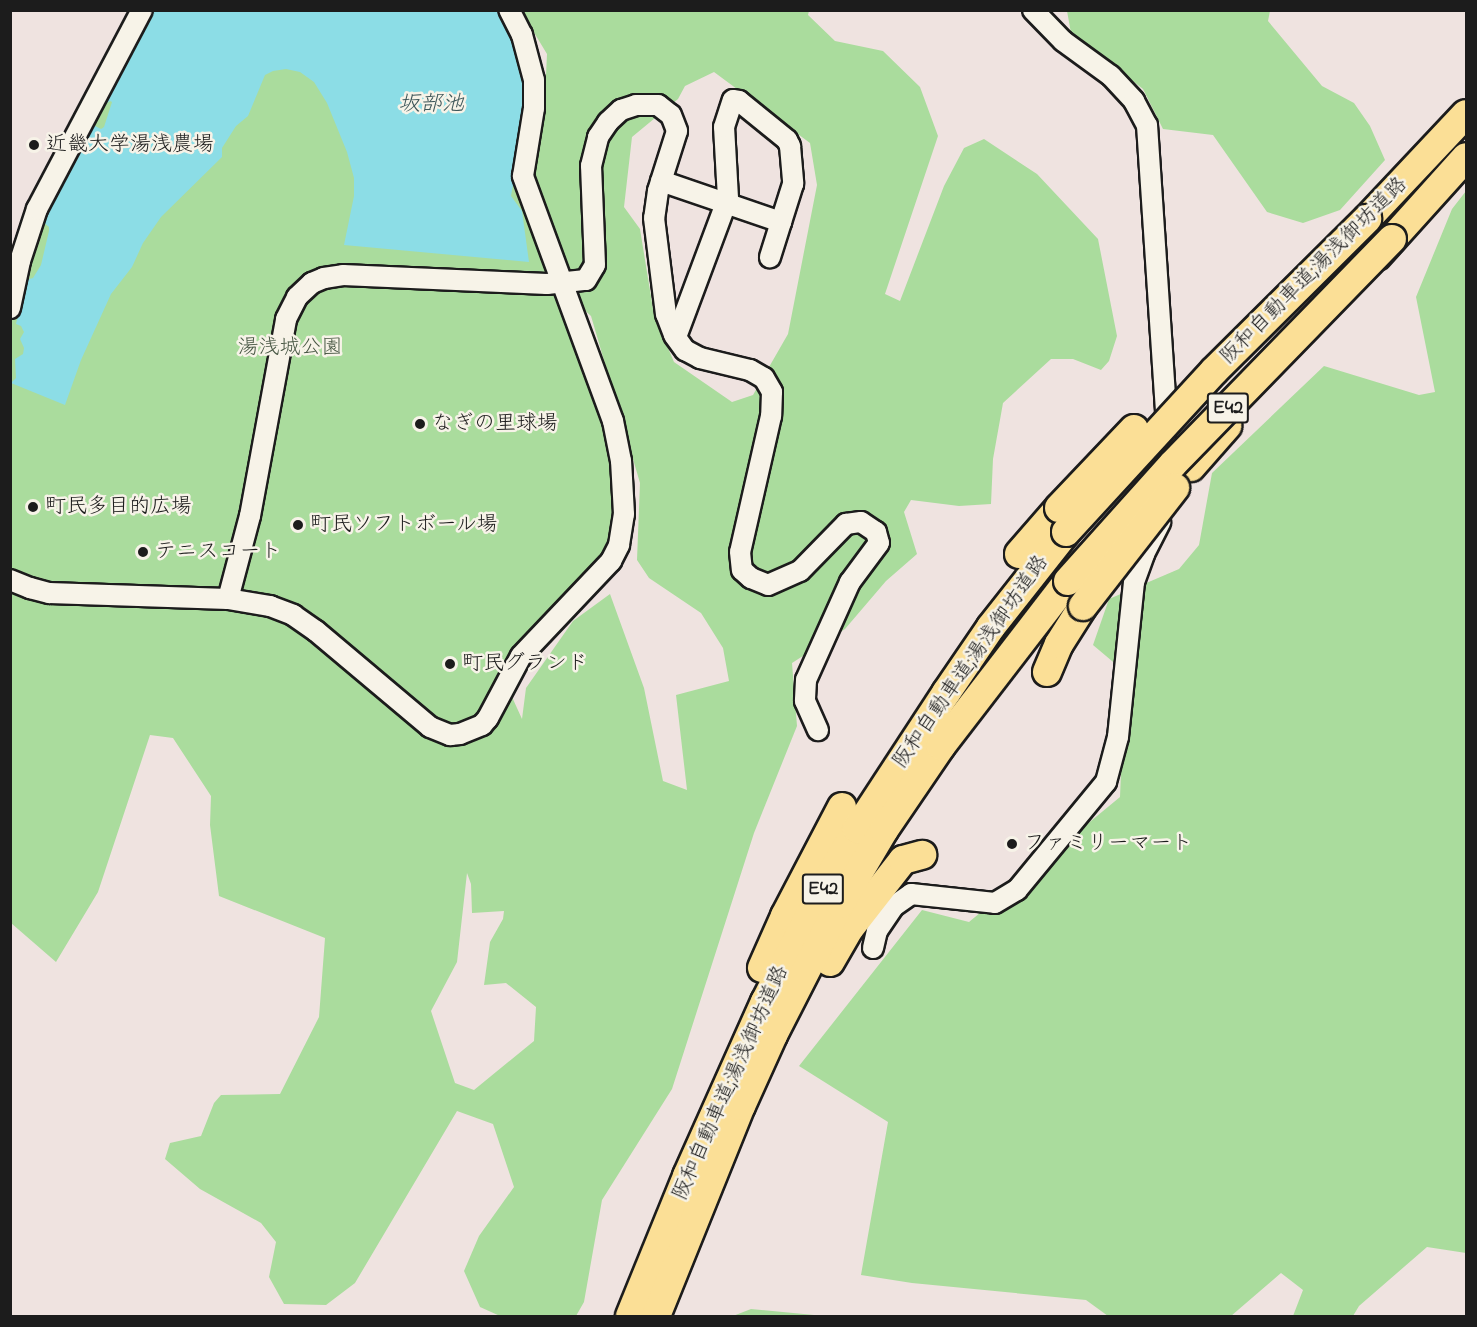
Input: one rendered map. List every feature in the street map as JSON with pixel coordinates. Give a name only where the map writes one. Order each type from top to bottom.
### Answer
[{"type":"highway","name":"阪和自動車道;湯浅御坊道路","points":[[655,1297],[687,1176],[765,1002],[857,830],[1063,520],[1304,283],[1467,114]]},
{"type":"highway","name":"阪和自動車道;湯浅御坊道路","points":[[630,1317],[655,1297],[698,1210],[773,1035],[814,953],[860,870],[946,738],[1068,581],[1173,464],[1392,239],[1467,157]]},
{"type":"highway","points":[[1047,672],[1059,644],[1083,606],[1191,467],[1392,239]]},
{"type":"highway","points":[[1019,554],[1063,520]]},
{"type":"highway","points":[[687,1176],[758,976],[785,916],[842,807]]},
{"type":"highway","points":[[698,1210],[790,1031],[850,928],[903,860],[922,855]]},
{"type":"street","points":[[10,308],[20,261],[37,209],[142,10]]},
{"type":"street","points":[[10,580],[50,593],[228,599],[258,603],[293,615],[331,643],[418,718],[440,732],[460,734],[482,725],[495,709],[521,656],[606,568],[615,555],[622,535],[623,479],[613,421],[523,176],[534,108],[534,80],[522,35],[509,10]]},
{"type":"street","points":[[873,948],[877,931],[894,906],[912,894],[995,903],[1017,890],[1106,782],[1118,737],[1134,582],[1144,554],[1159,527],[1166,411],[1159,347],[1146,125],[1134,100],[1112,76],[1063,41],[1034,10]]},
{"type":"street","points":[[676,337],[726,203],[728,187],[724,127],[731,102],[736,100],[789,143],[793,184],[770,256]]},
{"type":"street","points":[[228,599],[250,516],[286,319],[292,305],[303,291],[324,278],[343,275],[563,284],[586,280],[593,269],[593,153],[603,128],[612,117],[628,107],[657,105],[668,111],[675,120],[677,137],[661,181],[654,218],[666,314],[676,337],[685,350],[700,358],[750,370],[764,378],[772,392],[771,416],[740,552],[742,570],[751,578],[768,585],[800,571],[846,525],[861,522],[876,532],[879,543],[850,582],[806,680],[805,701],[818,730]]},
{"type":"street","points":[[661,181],[781,222]]},
{"type":"green space","name":"湯浅城公園","points":[[142,11],[509,11],[525,180],[544,117],[547,54],[521,11],[809,11],[808,15],[835,41],[883,51],[920,87],[938,136],[885,294],[900,301],[944,186],[964,148],[984,139],[1037,174],[1098,239],[1117,336],[1109,361],[1101,370],[1073,359],[1051,359],[1003,403],[993,459],[991,504],[959,506],[911,500],[904,512],[917,554],[886,581],[845,629],[792,663],[797,726],[754,833],[672,1089],[602,1200],[584,1302],[576,1316],[500,1316],[480,1307],[464,1271],[479,1236],[514,1187],[493,1124],[457,1111],[355,1283],[326,1305],[284,1304],[269,1277],[276,1242],[261,1223],[200,1189],[165,1159],[170,1143],[201,1136],[214,1103],[221,1095],[280,1094],[319,1017],[325,938],[219,896],[210,825],[211,796],[173,738],[150,735],[98,892],[56,962],[11,923],[10,308],[16,278]],"holes":[[[714,72],[810,143],[817,185],[788,334],[753,395],[732,402],[674,362],[654,315],[640,229],[624,207],[632,137],[678,99],[685,86]],[[568,295],[591,316],[640,483],[637,560],[649,578],[701,613],[723,648],[729,681],[676,695],[687,790],[663,781],[644,688],[610,594],[573,621],[526,688],[522,719],[512,697],[510,683],[622,535],[613,421]],[[467,873],[471,884],[472,913],[504,911],[503,919],[490,942],[484,985],[506,983],[536,1007],[534,1041],[474,1090],[455,1083],[431,1011],[457,962]]]},
{"type":"green space","points":[[1067,11],[1270,11],[1268,21],[1322,86],[1354,103],[1370,126],[1385,160],[1340,210],[1303,223],[1267,212],[1213,135],[1163,129],[1143,89],[1071,33]]},
{"type":"green space","points":[[1466,191],[1466,1253],[1427,1247],[1359,1306],[1353,1316],[1293,1316],[1303,1290],[1281,1273],[1231,1316],[1108,1316],[1086,1300],[912,1283],[861,1275],[888,1122],[799,1066],[922,910],[969,922],[1120,797],[1125,672],[1093,645],[1109,599],[1179,569],[1199,545],[1212,473],[1324,366],[1419,395],[1435,392],[1416,297],[1452,209]]},
{"type":"green space","points":[[751,1309],[814,1315],[816,1316],[733,1316]]},
{"type":"water","name":"坂部池","points":[[152,11],[499,11],[513,35],[525,85],[526,113],[511,196],[522,211],[529,262],[344,245],[354,196],[354,178],[347,152],[327,103],[314,82],[300,72],[286,69],[273,71],[265,75],[248,116],[236,126],[222,148],[222,157],[161,217],[143,243],[132,267],[111,294],[81,360],[65,405],[11,383],[16,378],[15,359],[23,354],[24,348],[20,339],[24,332],[21,326],[16,324],[26,280],[33,278],[41,265],[49,231],[49,227],[42,221],[93,125],[101,129],[104,127],[112,102],[102,106]]},
{"type":"place","name":"近畿大学湯浅農場","points":[[34,145]]},
{"type":"place","name":"なぎの里球場","points":[[420,424]]},
{"type":"place","name":"町民多目的広場","points":[[33,507]]},
{"type":"place","name":"町民ソフトボール場","points":[[298,525]]},
{"type":"place","name":"テニスコート","points":[[143,552]]},
{"type":"place","name":"町民グランド","points":[[450,664]]},
{"type":"place","name":"ファミリーマート","points":[[1012,844]]}]
